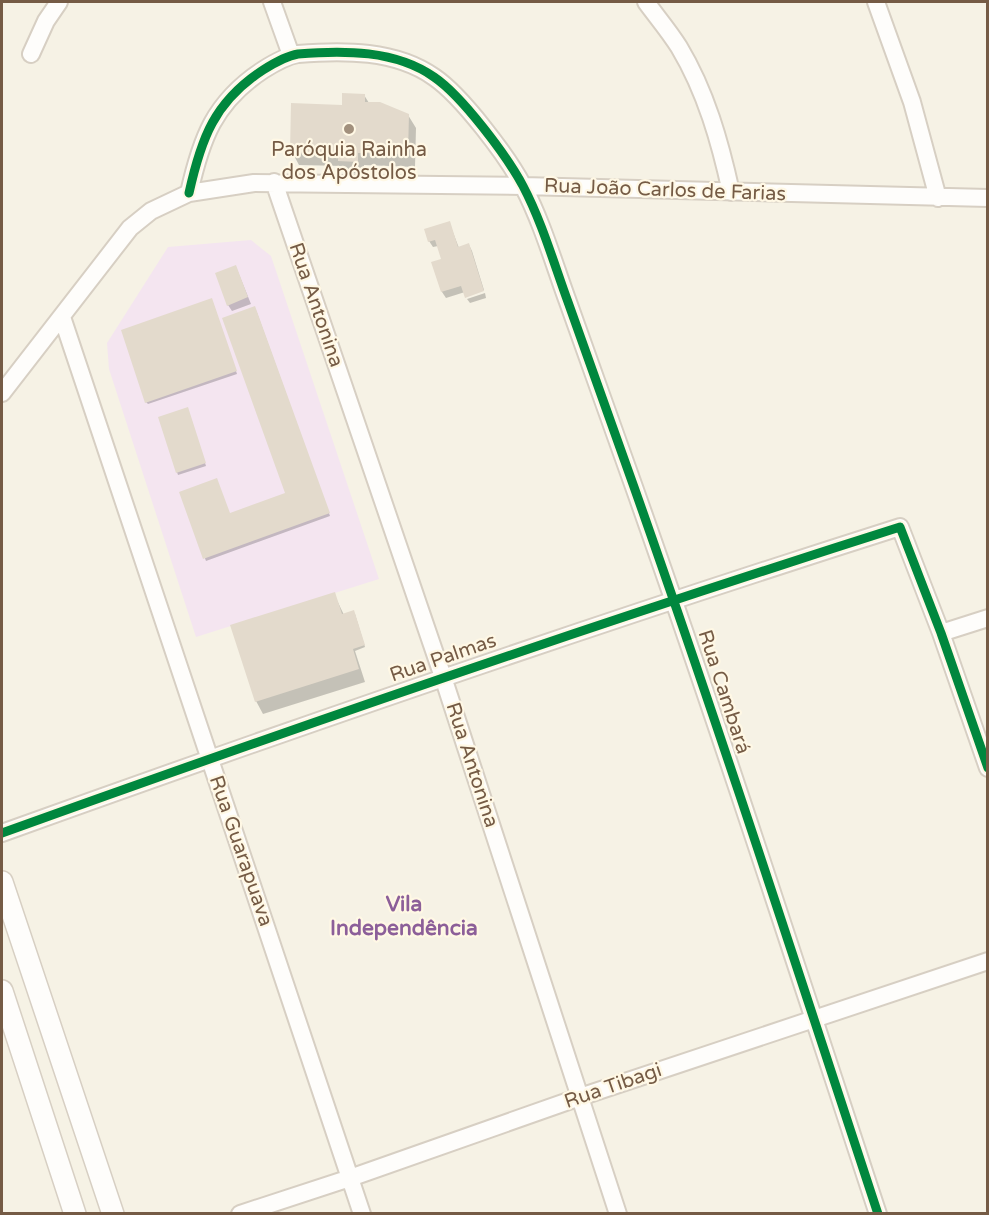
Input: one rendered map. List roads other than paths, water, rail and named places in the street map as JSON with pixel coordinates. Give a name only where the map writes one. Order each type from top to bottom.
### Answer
[{"type":"street","points":[[31,54],[46,21],[59,2]]},
{"type":"street","points":[[189,193],[198,153],[212,122],[229,99],[249,80],[291,55],[272,2]]},
{"type":"street","points":[[646,2],[679,48],[704,98],[721,145],[731,192]]},
{"type":"street","points":[[876,2],[912,102],[938,198]]},
{"type":"street","name":"Rua Cambará","points":[[291,55],[343,52],[380,55],[412,65],[435,77],[463,104],[505,158],[523,186],[548,246],[674,599],[878,1214]]},
{"type":"street","name":"Rua João Carlos de Farias","points":[[2,393],[130,228],[152,211],[189,193],[274,182],[987,198]]},
{"type":"street","name":"Rua Antonina","points":[[274,182],[443,677],[618,1214]]},
{"type":"street","name":"Rua Guarapuava","points":[[62,318],[362,1214]]},
{"type":"street","name":"Rua Palmas","points":[[2,833],[443,677],[674,599],[900,527],[941,633]]},
{"type":"street","points":[[987,618],[941,633],[987,768]]},
{"type":"street","points":[[2,882],[113,1214]]},
{"type":"street","name":"Rua Tibagi","points":[[240,1214],[987,961]]},
{"type":"street","points":[[2,991],[75,1214]]},
{"type":"place","name":"Paróquia Rainha dos Apóstolos","points":[[349,129]]},
{"type":"district","name":"Vila Independência","points":[[404,916]]}]
